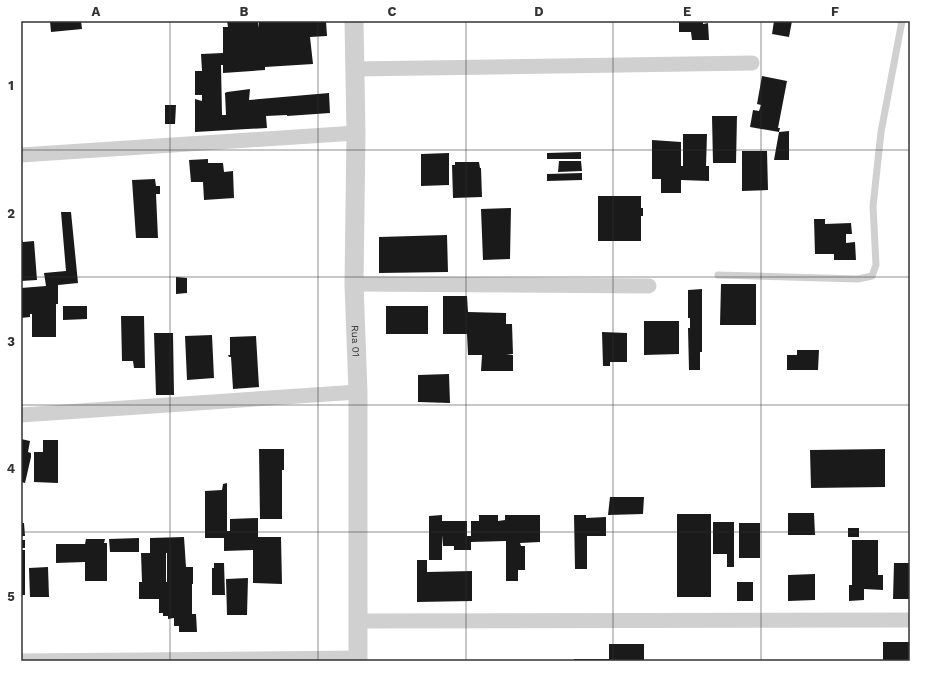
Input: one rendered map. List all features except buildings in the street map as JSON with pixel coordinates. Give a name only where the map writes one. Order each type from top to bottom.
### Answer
[{"type":"street","name":"Rua 01","points":[[354,21],[356,133],[354,284],[358,392],[358,660]]},
{"type":"street","points":[[355,69],[752,63]]},
{"type":"street","points":[[21,155],[356,133]]},
{"type":"street","points":[[354,284],[648,286]]},
{"type":"street","points":[[21,415],[358,392]]},
{"type":"street","points":[[358,621],[910,620]]},
{"type":"street","points":[[21,661],[358,660]]},
{"type":"lane","points":[[718,275],[858,279],[872,276],[876,265],[873,206],[881,132],[902,21]]}]
